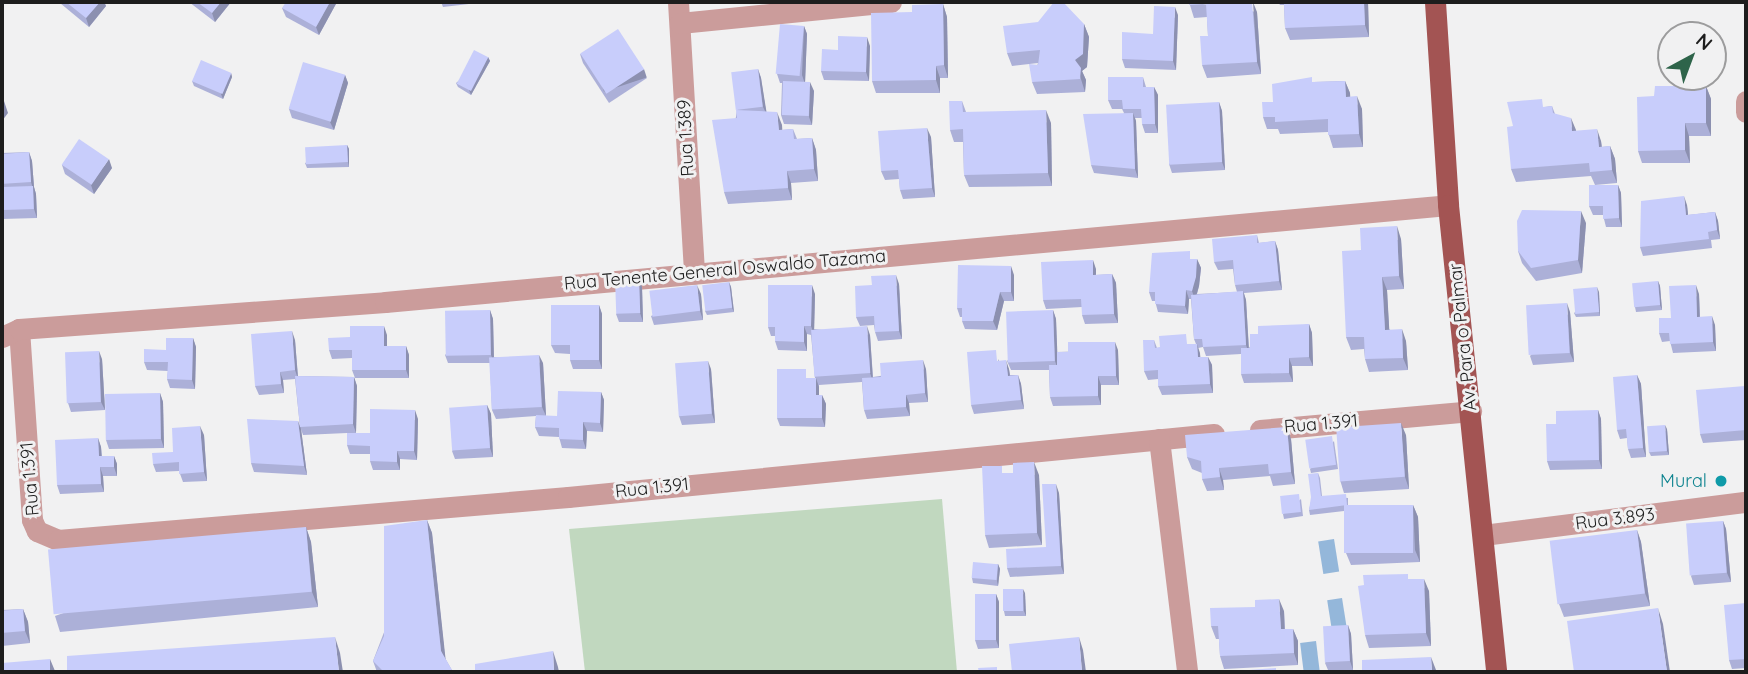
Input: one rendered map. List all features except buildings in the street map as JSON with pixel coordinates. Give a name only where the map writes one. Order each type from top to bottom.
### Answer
[{"type":"main road","name":"Av. Para o Palmar","points":[[1435,2],[1448,205],[1496,672]]},
{"type":"street","points":[[679,12],[891,2]]},
{"type":"street","name":"Rua 1.389","points":[[679,12],[694,274]]},
{"type":"street","name":"Rua Tenente General Oswaldo Tazama","points":[[10,333],[1448,205]]},
{"type":"street","name":"Rua 1.391","points":[[10,333],[32,520],[37,531],[58,540],[568,497],[1471,411]]},
{"type":"street","points":[[1159,439],[1187,672]]},
{"type":"street","name":"Rua 3.893","points":[[1483,535],[1746,502]]},
{"type":"green space","points":[[942,499],[957,672],[585,672],[569,529]]},
{"type":"water","points":[[1334,539],[1339,572],[1323,574],[1318,542]]},
{"type":"water","points":[[1342,598],[1347,631],[1332,633],[1327,600]]},
{"type":"water","points":[[1316,641],[1320,672],[1304,672],[1300,643]]},
{"type":"place","name":"Mural","points":[[1721,481]]}]
